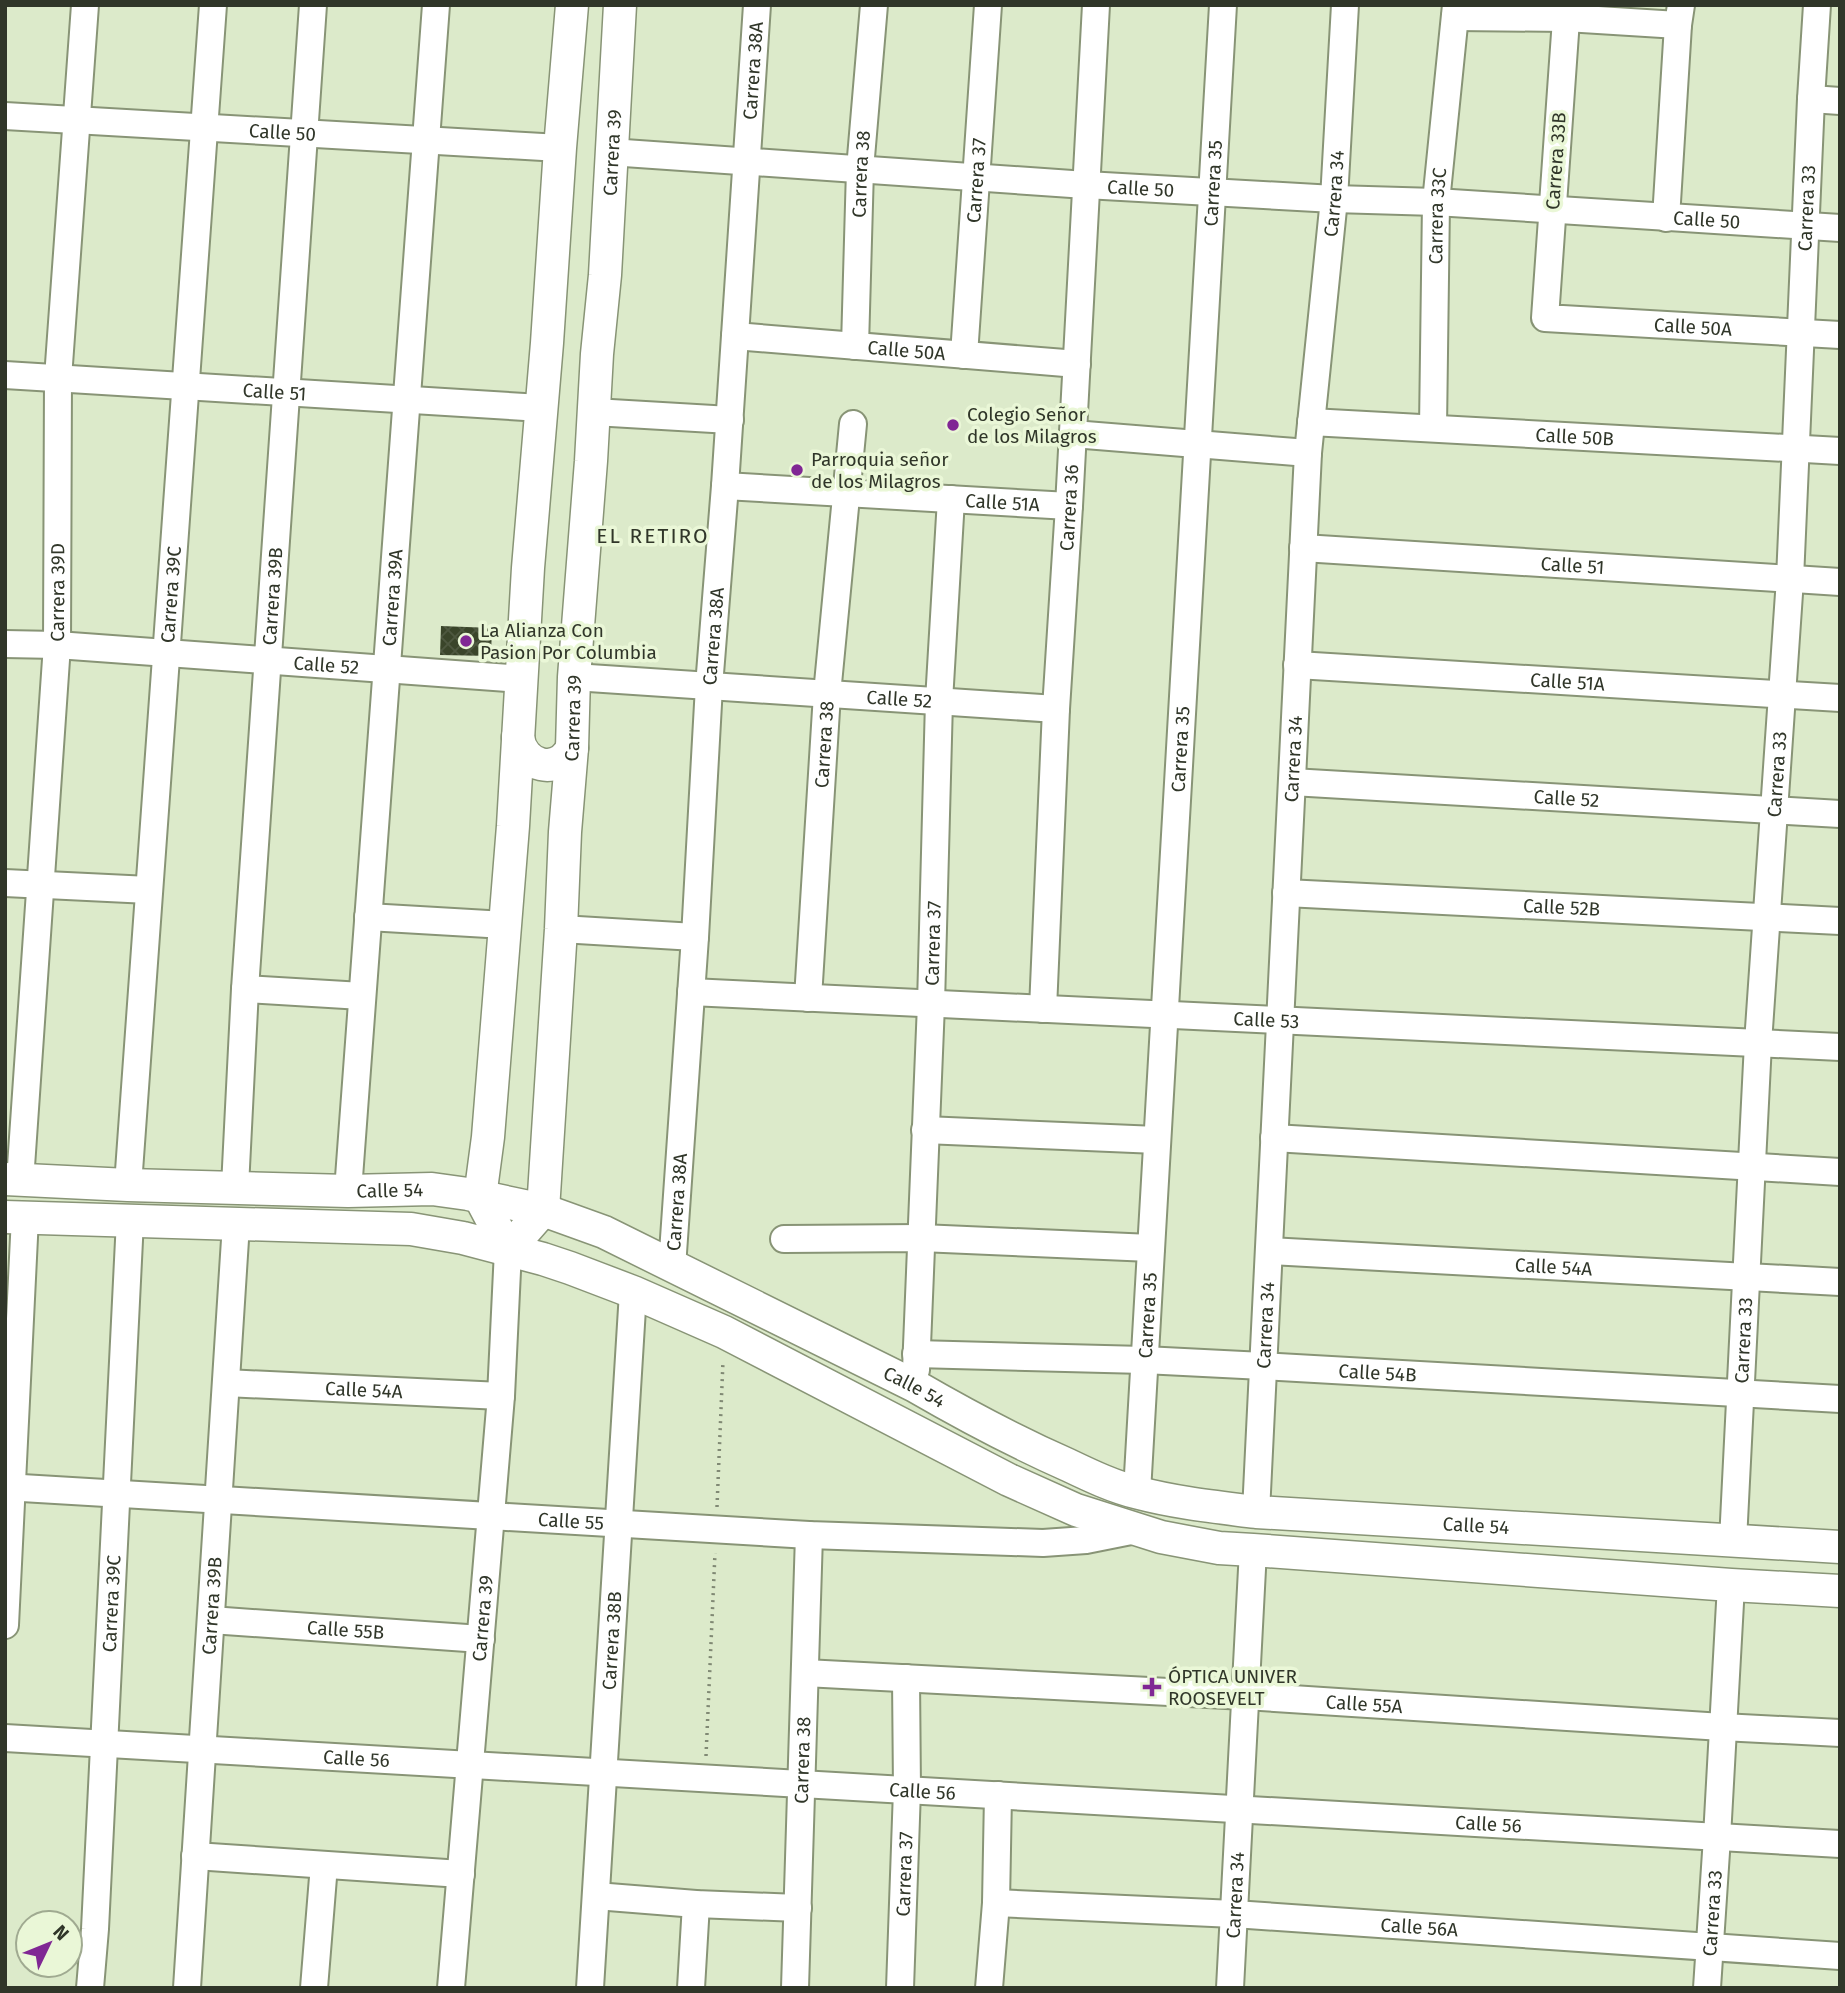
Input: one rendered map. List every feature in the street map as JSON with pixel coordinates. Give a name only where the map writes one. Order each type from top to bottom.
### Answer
[{"type":"main road","points":[[543,1210],[508,1250],[480,1197],[488,1137],[513,826],[528,568],[572,5]]},
{"type":"main road","name":"Carrera 39","points":[[543,1210],[572,748],[574,677],[605,275],[620,5]]},
{"type":"main road","points":[[552,270],[557,288],[572,298],[581,299],[597,291],[605,275]]},
{"type":"main road","points":[[547,343],[552,334],[561,328],[582,328],[596,344],[597,354]]},
{"type":"main road","points":[[519,737],[524,753],[533,761],[544,765],[561,761],[572,748]]},
{"type":"main road","points":[[513,826],[521,811],[542,805],[552,808],[561,816],[565,832]]},
{"type":"main road","points":[[432,1189],[468,1175],[481,1159],[488,1137]]},
{"type":"main road","points":[[546,1156],[549,1178],[569,1211],[585,1223],[604,1231]]},
{"type":"main road","name":"Calle 54","points":[[13,1180],[348,1191],[432,1189],[543,1210],[604,1231],[915,1386],[1032,1449],[1102,1480],[1137,1492],[1191,1504],[1256,1512],[1840,1547]]},
{"type":"main road","name":"Calle 54","points":[[15,1217],[411,1229],[463,1238],[508,1250],[570,1268],[724,1332],[1009,1480],[1076,1510],[1136,1530],[1219,1548],[1840,1591]]},
{"type":"street","name":"Carrera 39D","points":[[13,1180],[40,884],[57,645],[58,378],[85,5]]},
{"type":"street","name":"Carrera 39C","points":[[128,1185],[213,5]]},
{"type":"street","name":"Carrera 39B","points":[[235,1187],[245,989],[313,5]]},
{"type":"street","name":"Carrera 39A","points":[[348,1191],[436,5]]},
{"type":"street","name":"Carrera 38A","points":[[672,1267],[709,685],[730,420],[757,5]]},
{"type":"street","name":"Carrera 38","points":[[855,346],[860,169],[874,5]]},
{"type":"street","name":"Carrera 37","points":[[964,355],[988,5]]},
{"type":"street","name":"Carrera 36","points":[[1043,1009],[1056,709],[1096,5]]},
{"type":"street","name":"Carrera 35","points":[[1137,1492],[1223,5]]},
{"type":"street","name":"Carrera 34","points":[[1256,1512],[1308,453],[1334,199],[1345,5]]},
{"type":"street","name":"Carrera 33","points":[[1732,1541],[1758,1043],[1790,579],[1817,5]]},
{"type":"street","points":[[1455,11],[1679,15],[1666,218]]},
{"type":"street","name":"Carrera 33C","points":[[1433,428],[1436,202],[1455,11]]},
{"type":"street","name":"Carrera 33B","points":[[1545,318],[1566,12]]},
{"type":"street","points":[[1811,99],[1840,101]]},
{"type":"street","name":"Calle 50","points":[[5,116],[560,148]]},
{"type":"street","name":"Calle 50","points":[[610,152],[1086,185],[1436,202],[1840,228]]},
{"type":"street","name":"Calle 50A","points":[[1545,318],[1840,335]]},
{"type":"street","name":"Calle 50A","points":[[735,336],[1077,364]]},
{"type":"street","name":"Calle 51","points":[[5,375],[541,408]]},
{"type":"street","points":[[594,412],[730,420]]},
{"type":"street","name":"Calle 50B","points":[[1311,422],[1840,451]]},
{"type":"street","name":"Carrera 38","points":[[808,998],[827,694],[853,424]]},
{"type":"street","points":[[1073,434],[1308,453]]},
{"type":"street","name":"Calle 51A","points":[[725,486],[1069,506]]},
{"type":"street","name":"Carrera 37","points":[[915,1386],[939,701],[951,499]]},
{"type":"street","name":"Calle 51","points":[[1303,548],[1840,582]]},
{"type":"street","name":"Calle 52","points":[[5,644],[57,645],[522,679]]},
{"type":"street","name":"Calle 51A","points":[[1297,665],[1840,698]]},
{"type":"street","name":"Calle 52","points":[[574,677],[1056,709]]},
{"type":"street","name":"Calle 52","points":[[1292,782],[1840,814]]},
{"type":"street","points":[[5,883],[149,890]]},
{"type":"street","name":"Calle 52B","points":[[1286,893],[1840,921]]},
{"type":"street","points":[[368,917],[505,926]]},
{"type":"street","points":[[561,929],[695,937]]},
{"type":"street","points":[[245,989],[362,996]]},
{"type":"street","name":"Calle 53","points":[[691,992],[1840,1047]]},
{"type":"street","points":[[925,1130],[1157,1140]]},
{"type":"street","points":[[1274,1138],[1840,1172]]},
{"type":"street","points":[[5,1625],[15,1217]]},
{"type":"street","name":"Carrera 39C","points":[[90,1988],[130,1220]]},
{"type":"street","name":"Carrera 39B","points":[[187,1988],[236,1224]]},
{"type":"street","points":[[784,1239],[921,1238],[1151,1248]]},
{"type":"street","name":"Carrera 39","points":[[451,1988],[501,1396],[508,1250]]},
{"type":"street","name":"Calle 54A","points":[[1269,1251],[1840,1282]]},
{"type":"street","name":"Carrera 38B","points":[[590,1988],[633,1292]]},
{"type":"street","name":"Calle 54B","points":[[916,1354],[1144,1360],[1840,1399]]},
{"type":"street","name":"Calle 54A","points":[[226,1383],[501,1396]]},
{"type":"street","name":"Calle 55","points":[[8,1487],[809,1535],[1043,1543],[1086,1540],[1136,1530]]},
{"type":"street","name":"Carrera 38","points":[[795,1988],[809,1535]]},
{"type":"street","name":"Carrera 34","points":[[1230,1988],[1253,1550]]},
{"type":"street","name":"Carrera 33","points":[[1707,1988],[1731,1585]]},
{"type":"street","name":"Calle 55B","points":[[211,1620],[481,1639]]},
{"type":"street","name":"Calle 55A","points":[[805,1673],[1245,1696],[1840,1733]]},
{"type":"street","name":"Carrera 37","points":[[900,1988],[907,1790],[906,1678]]},
{"type":"street","name":"Calle 56","points":[[5,1738],[1840,1844]]},
{"type":"street","points":[[989,1988],[996,1903],[998,1796]]},
{"type":"street","points":[[195,1856],[461,1874]]},
{"type":"street","points":[[314,1988],[324,1865]]},
{"type":"street","points":[[596,1896],[797,1908]]},
{"type":"street","name":"Calle 56A","points":[[996,1903],[1234,1914],[1840,1956]]},
{"type":"street","points":[[691,1988],[696,1904]]},
{"type":"path","points":[[706,1779],[723,1355]]},
{"type":"building","name":"La Alianza Con Pasion Por Columbia","points":[[441,626],[492,628],[491,656],[440,655]]},
{"type":"place","name":"Colegio Señor de los Milagros","points":[[953,425]]},
{"type":"place","name":"Parroquia señor de los Milagros","points":[[797,470]]},
{"type":"place","name":"La Alianza Con Pasion Por Columbia","points":[[466,641]]},
{"type":"place","name":"ÓPTICA UNIVER ROOSEVELT","points":[[1152,1687]]},
{"type":"district","name":"EL RETIRO","points":[[653,536]]}]
